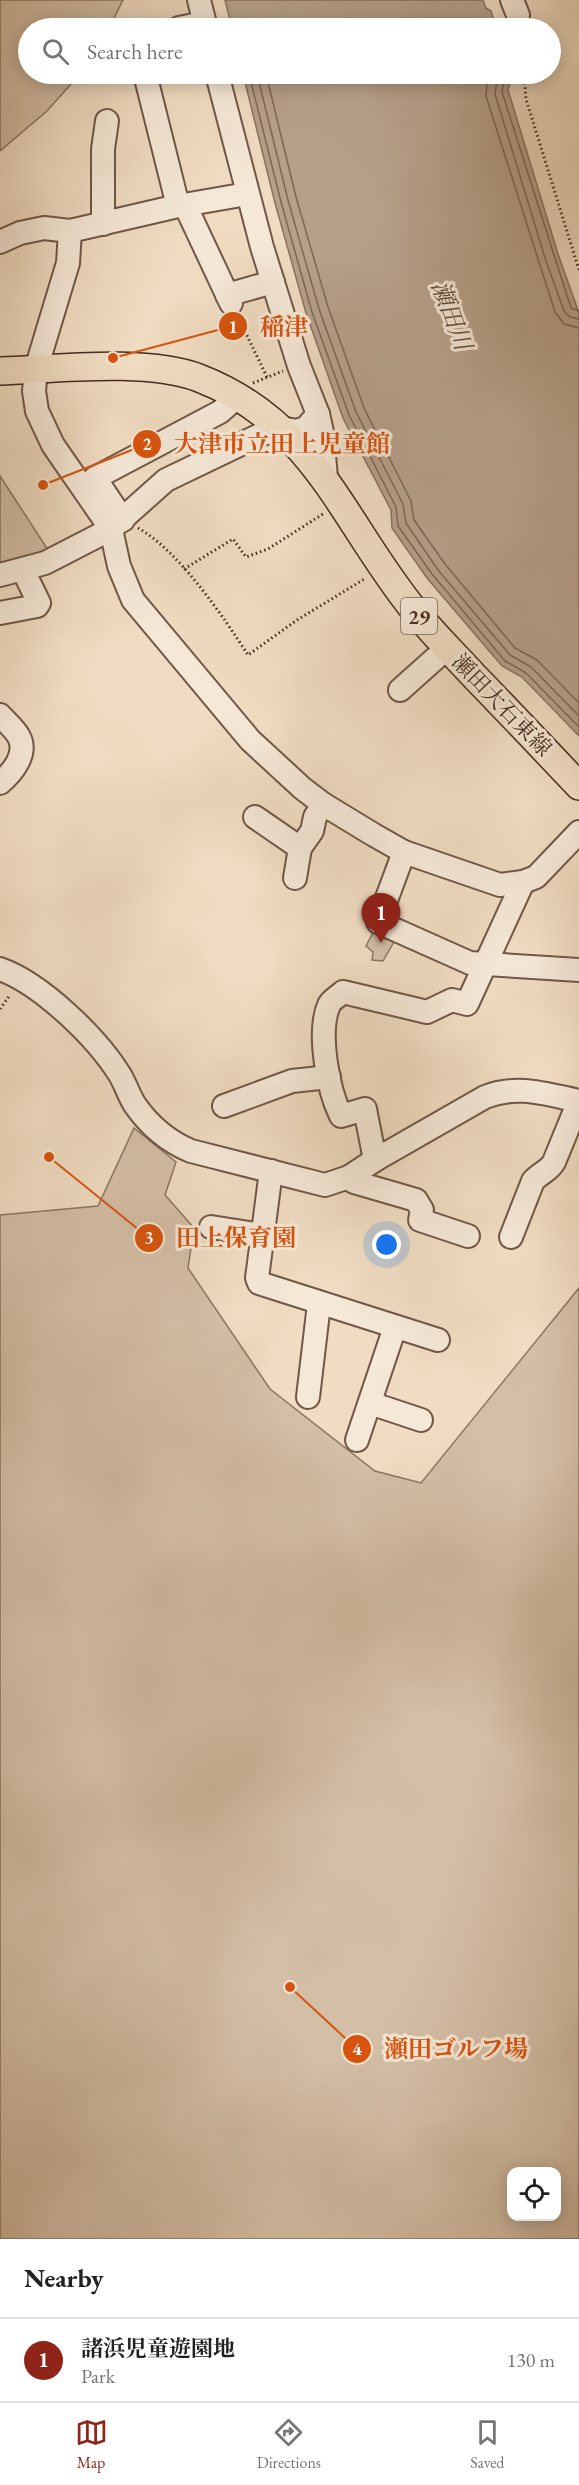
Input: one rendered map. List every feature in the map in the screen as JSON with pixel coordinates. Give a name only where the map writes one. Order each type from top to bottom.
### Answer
[{"type":"main road","name":"瀬田大石東線","points":[[0,370],[137,367],[166,370],[197,377],[231,400],[267,416],[281,428],[326,478],[413,609],[447,648],[579,786]]},
{"type":"street","points":[[199,0],[203,18]]},
{"type":"street","points":[[148,84],[182,206],[229,299],[273,282]]},
{"type":"street","points":[[220,84],[247,194],[273,282],[299,366],[318,414],[326,478]]},
{"type":"street","points":[[103,224],[103,149],[107,121]]},
{"type":"street","points":[[0,242],[20,233],[44,228],[70,231],[247,194]]},
{"type":"street","points":[[70,231],[68,263],[36,369],[34,391],[37,411],[42,427],[117,524]]},
{"type":"street","points":[[231,400],[95,478],[117,524],[119,566],[133,600],[250,740],[302,788],[323,804],[404,852],[500,885],[523,882],[536,877],[579,832]]},
{"type":"street","points":[[0,575],[45,563],[117,524],[166,480],[260,435],[281,428],[296,431],[306,429],[318,414]]},
{"type":"street","points":[[26,569],[52,609]]},
{"type":"street","points":[[0,613],[37,606],[39,603],[26,569]]},
{"type":"street","points":[[400,690],[447,648]]},
{"type":"street","points":[[0,715],[19,737],[22,747],[16,766],[0,783]]},
{"type":"street","points":[[295,878],[300,848],[312,831],[315,817],[323,804]]},
{"type":"street","points":[[255,817],[300,848]]},
{"type":"street","points":[[404,852],[378,922],[470,963],[579,969]]},
{"type":"street","points":[[375,1160],[364,1109],[341,1116],[334,1102],[322,1041],[329,1004],[343,992],[427,1011],[453,1000],[467,1004],[523,882]]},
{"type":"street","points":[[0,969],[21,978],[37,989],[82,1027],[120,1075],[134,1104],[154,1127],[174,1144],[191,1151],[325,1185],[349,1177],[485,1097],[502,1090],[519,1089],[579,1101],[550,1169],[537,1175],[533,1180],[511,1237]]},
{"type":"street","points":[[224,1106],[258,1083],[292,1082],[329,1077]]},
{"type":"street","points":[[271,1171],[257,1278],[259,1284],[438,1340]]},
{"type":"street","points":[[349,1177],[354,1182],[416,1200],[422,1210],[420,1220],[468,1236]]},
{"type":"street","points":[[212,1227],[262,1235]]},
{"type":"street","points":[[308,1398],[319,1304]]},
{"type":"street","points":[[357,1440],[395,1327]]},
{"type":"street","points":[[370,1402],[421,1420]]},
{"type":"path","points":[[525,84],[526,99],[579,270]]},
{"type":"path","points":[[229,299],[267,377]]},
{"type":"path","points":[[231,400],[241,387],[299,366]]},
{"type":"path","points":[[184,569],[233,539],[246,557],[268,549],[341,502]]},
{"type":"path","points":[[117,524],[153,536],[166,548],[224,620],[248,655],[297,620],[384,568]]},
{"type":"shaded area","points":[[0,0],[123,0],[114,18],[18,18],[18,84],[71,84],[47,111],[0,151]]},
{"type":"shaded area","points":[[0,476],[48,550],[27,560],[0,565]]},
{"type":"shaded area","points":[[375,929],[395,940],[383,961],[372,960],[373,952],[366,946]]},
{"type":"shaded area","points":[[134,1128],[176,1162],[165,1195],[194,1228],[188,1268],[270,1389],[375,1471],[421,1483],[579,1288],[579,2239],[0,2239],[0,1215],[98,1206]]},
{"type":"water","points":[[225,0],[483,0],[493,18],[230,18]]},
{"type":"water","name":"瀬田川","points":[[245,84],[510,84],[508,90],[558,254],[579,313],[579,736],[522,677],[502,666],[427,578],[392,528],[391,510],[343,418],[306,313],[275,203]]},
{"type":"place","name":"稲津","points":[[113,358]]},
{"type":"place","name":"大津市立田上児童館","points":[[43,485]]},
{"type":"place","name":"諸浜児童遊園地","points":[[381,943]]},
{"type":"place","name":"田上保育園","points":[[49,1157]]},
{"type":"place","name":"瀬田ゴルフ場","points":[[290,1987]]}]
